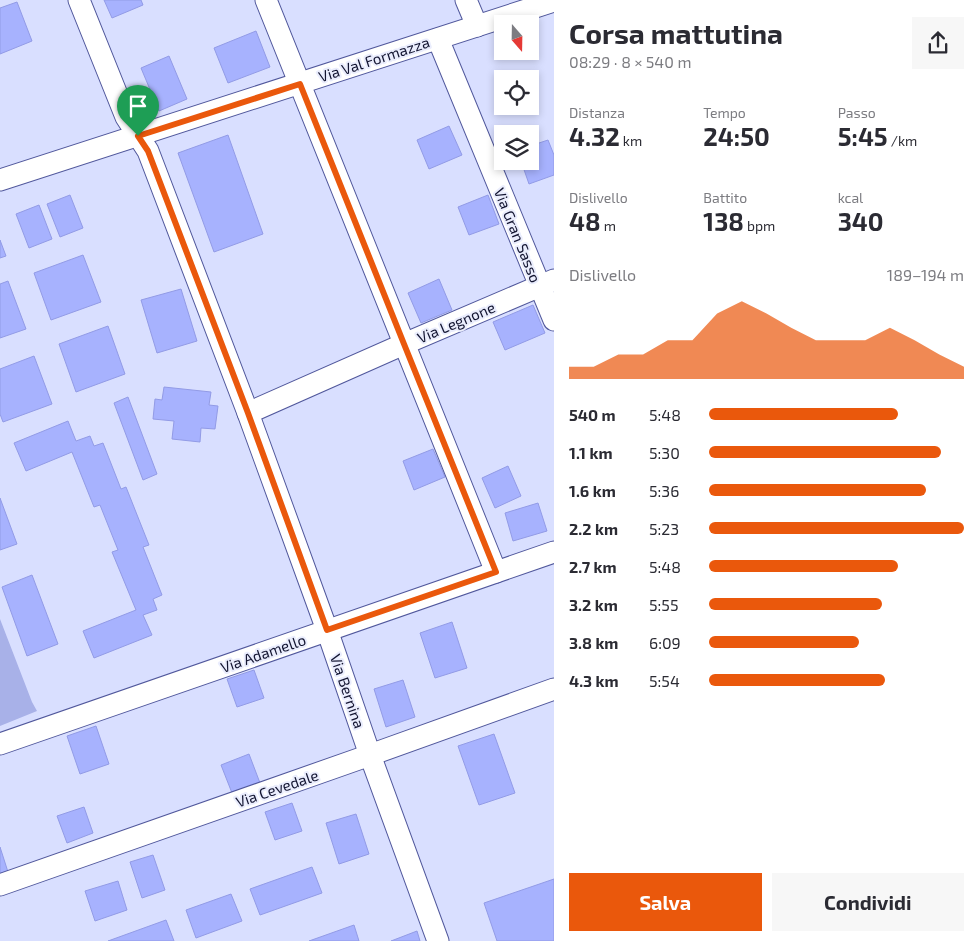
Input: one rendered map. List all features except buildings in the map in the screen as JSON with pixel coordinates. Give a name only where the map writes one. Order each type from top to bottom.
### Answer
[{"type":"street","name":"Via Bernina","points":[[79,0],[126,117],[148,151],[248,413],[438,941]]},
{"type":"street","points":[[266,0],[496,572]]},
{"type":"street","points":[[466,0],[477,26]]},
{"type":"street","name":"Via Val Formazza","points":[[0,180],[554,1]]},
{"type":"street","name":"Via Gran Sasso","points":[[438,39],[546,283],[554,320]]},
{"type":"street","name":"Via Legnone","points":[[248,413],[546,283]]},
{"type":"street","name":"Via Adamello","points":[[0,744],[554,552]]},
{"type":"street","name":"Via Cevedale","points":[[0,886],[554,689]]},
{"type":"shaded area","points":[[0,619],[37,711],[0,726]]},
{"type":"route","points":[[300,84],[496,572],[327,630],[248,413],[148,151],[138,136],[300,84]]}]
